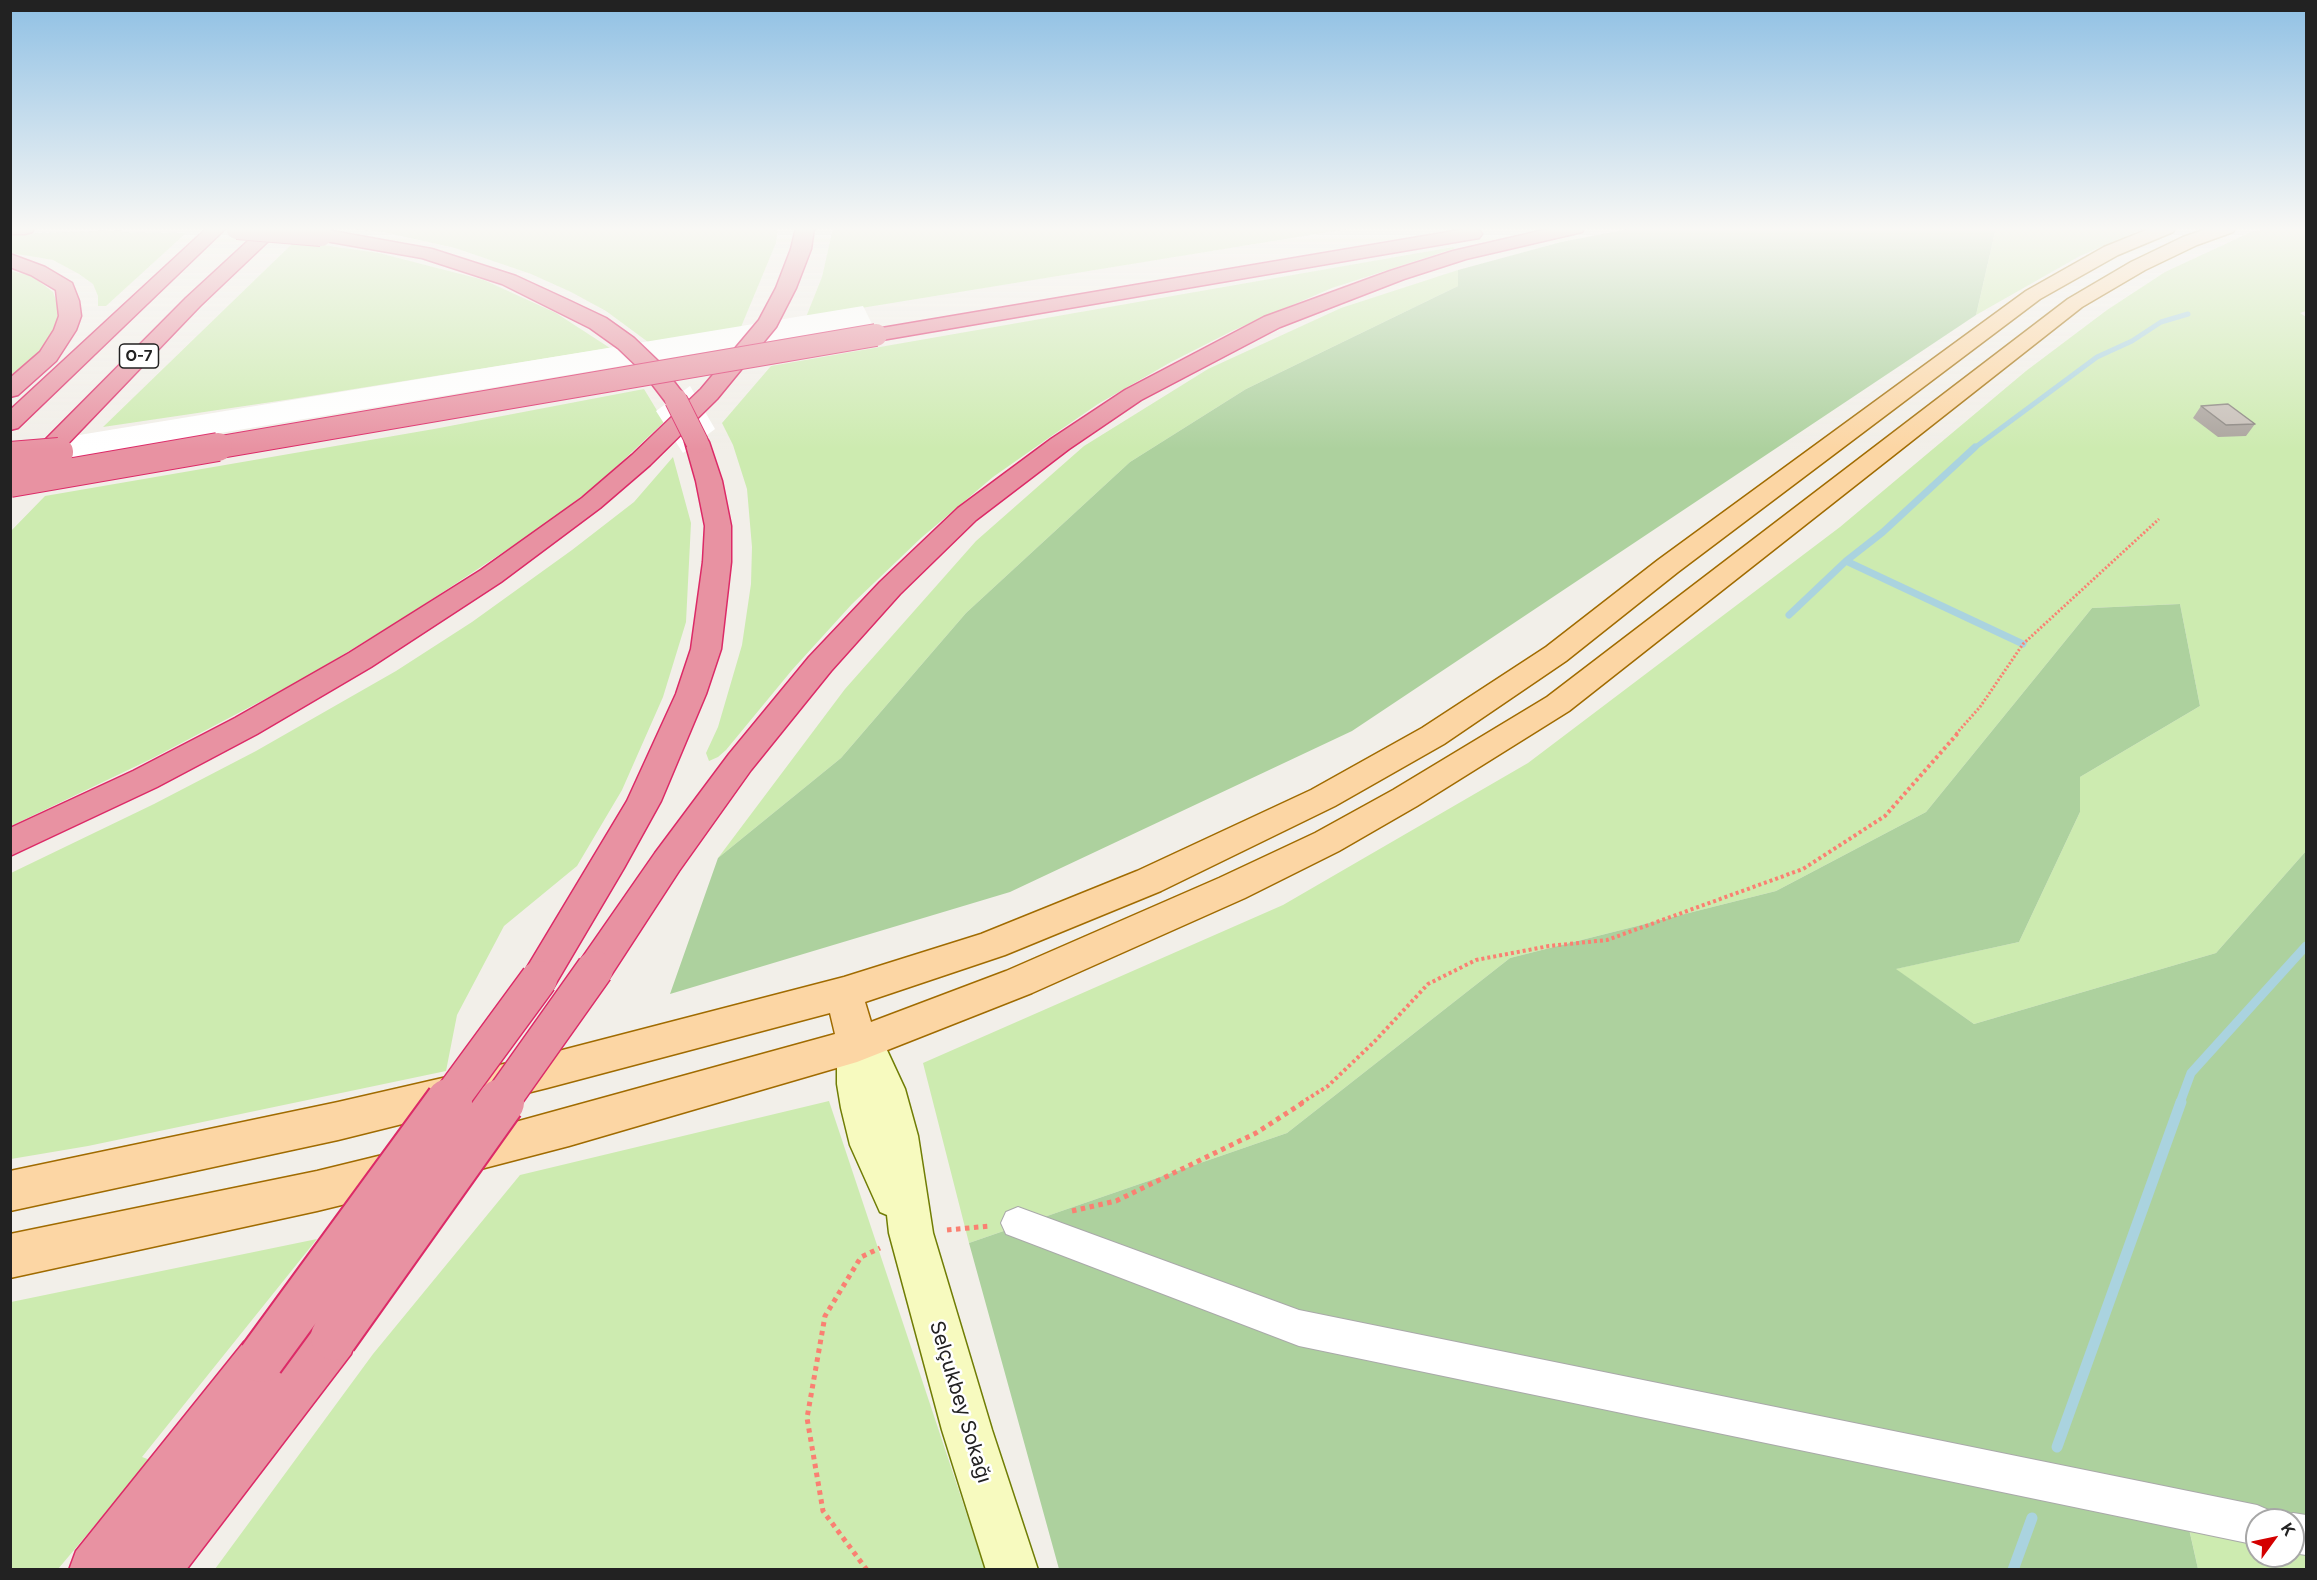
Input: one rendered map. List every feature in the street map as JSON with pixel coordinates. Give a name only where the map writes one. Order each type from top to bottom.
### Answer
[{"type":"highway","points":[[10,390],[48,356],[65,330],[70,316],[69,302]]},
{"type":"highway","name":"O-7","points":[[10,423],[139,302]]},
{"type":"highway","name":"O-7","points":[[10,490],[114,381],[196,302]]},
{"type":"highway","points":[[95,1569],[261,1359],[539,979],[612,860],[644,801],[691,694],[706,649],[717,562],[718,526],[709,481],[697,442],[676,400],[650,366],[626,343],[598,323],[554,302]]},
{"type":"highway","points":[[10,843],[145,779],[246,726],[351,666],[491,576],[591,503],[641,460],[709,394],[768,322],[779,302]]},
{"type":"highway","points":[[10,483],[1006,302]]},
{"type":"highway","points":[[10,460],[1030,302]]},
{"type":"highway","points":[[153,1569],[334,1337],[595,969],[667,862],[740,762],[819,664],[890,588],[976,507],[1060,444],[1133,395],[1272,322],[1324,302]]},
{"type":"highway","points":[[10,456],[59,452]]},
{"type":"main road","points":[[10,1191],[373,1113],[547,1071],[844,993],[992,945],[1149,881],[1323,798],[1433,736],[1556,654],[1668,566],[2025,302]]},
{"type":"main road","points":[[10,1256],[317,1191],[569,1127],[857,1045],[1019,982],[1232,888],[1326,842],[1423,788],[1558,704],[2077,302]]},
{"type":"main road","points":[[844,993],[857,1045]]},
{"type":"street","name":"Selçukbey Sokağı","points":[[857,1045],[857,1084],[871,1145],[911,1233],[967,1430],[1012,1569]]},
{"type":"street","points":[[1018,1223],[1299,1328],[2245,1523]]},
{"type":"path","points":[[867,1569],[823,1511],[807,1418],[825,1316],[861,1257],[911,1233],[1018,1223],[1116,1201],[1256,1133],[1328,1086],[1375,1041],[1428,984],[1476,960],[1549,946],[1607,940],[1803,869],[1885,816],[1980,707],[2023,644],[2159,519]]},
{"type":"green space","points":[[11,302],[57,302],[62,317],[49,344],[11,383]]},
{"type":"green space","points":[[98,302],[111,302],[106,306],[98,306]]},
{"type":"green space","points":[[232,302],[531,302],[556,313],[610,348],[292,399],[103,427]]},
{"type":"green space","points":[[589,302],[752,302],[741,327],[648,342],[606,311]]},
{"type":"green space","points":[[812,302],[900,302],[806,317]]},
{"type":"green space","points":[[1139,302],[1300,302],[1232,331],[1171,362],[1098,404],[993,477],[921,538],[852,604],[792,670],[726,750],[709,761],[706,753],[718,727],[742,645],[751,584],[752,547],[747,489],[733,445],[722,423],[771,366]]},
{"type":"green space","points":[[1360,302],[1426,302],[1246,389],[1130,462],[966,613],[841,758],[718,858],[845,689],[976,541],[1084,446],[1208,369],[1341,308]]},
{"type":"green space","points":[[1426,302],[1979,302],[1976,315],[1352,731],[1010,892],[670,994],[718,858],[841,758],[966,613],[1130,462],[1246,389]]},
{"type":"green space","points":[[1979,302],[1999,302],[1976,315]]},
{"type":"green space","points":[[2120,302],[2306,302],[2306,311],[2300,313],[2306,317],[2306,851],[2216,953],[1974,1024],[1895,969],[2019,942],[2080,812],[2080,777],[2200,706],[2180,604],[2092,608],[1926,812],[1776,891],[1510,958],[1287,1133],[969,1243],[923,1063],[1283,905],[1528,763],[1840,527],[2026,371]]},
{"type":"green space","points":[[644,389],[664,422],[600,482],[543,526],[405,617],[303,679],[151,759],[11,826],[10,532],[45,496],[434,429]]},
{"type":"green space","points":[[673,457],[691,523],[686,622],[663,697],[622,790],[577,866],[504,926],[457,1015],[446,1071],[88,1146],[11,1159],[11,873],[154,804],[256,751],[396,671],[472,622],[572,550],[634,502]]},
{"type":"green space","points":[[2180,604],[2200,706],[2080,777],[2080,812],[2019,942],[1896,969],[1974,1024],[2216,953],[2306,851],[2306,1528],[2305,1508],[2245,1508],[2245,1510],[2181,1493],[2198,1569],[1059,1569],[969,1243],[1287,1133],[1510,958],[1776,891],[1926,812],[2092,608]]},
{"type":"green space","points":[[829,1101],[985,1569],[215,1569],[373,1354],[520,1175]]},
{"type":"green space","points":[[317,1239],[142,1457],[150,1460],[58,1569],[11,1570],[11,1302]]},
{"type":"green space","points":[[2181,1492],[2245,1510],[2245,1568],[2305,1568],[2306,1528],[2306,1569],[2198,1569]]},
{"type":"pier","points":[[863,306],[872,324],[11,468],[55,439]]},
{"type":"pier","points":[[690,386],[715,429],[683,453],[656,411]]},
{"type":"building","points":[[2228,404],[2255,424],[2226,425],[2201,406]]},
{"type":"waterway","points":[[1973,449],[2097,357],[2132,341],[2161,322],[2188,314]]},
{"type":"waterway","points":[[1846,561],[1883,532],[1975,447]]},
{"type":"waterway","points":[[1789,615],[1846,561]]},
{"type":"waterway","points":[[1846,561],[2023,644]]},
{"type":"waterway","points":[[2180,1103],[2191,1073],[2306,946]]},
{"type":"waterway","points":[[2057,1447],[2181,1102]]},
{"type":"waterway","points":[[2013,1570],[2032,1518]]}]
